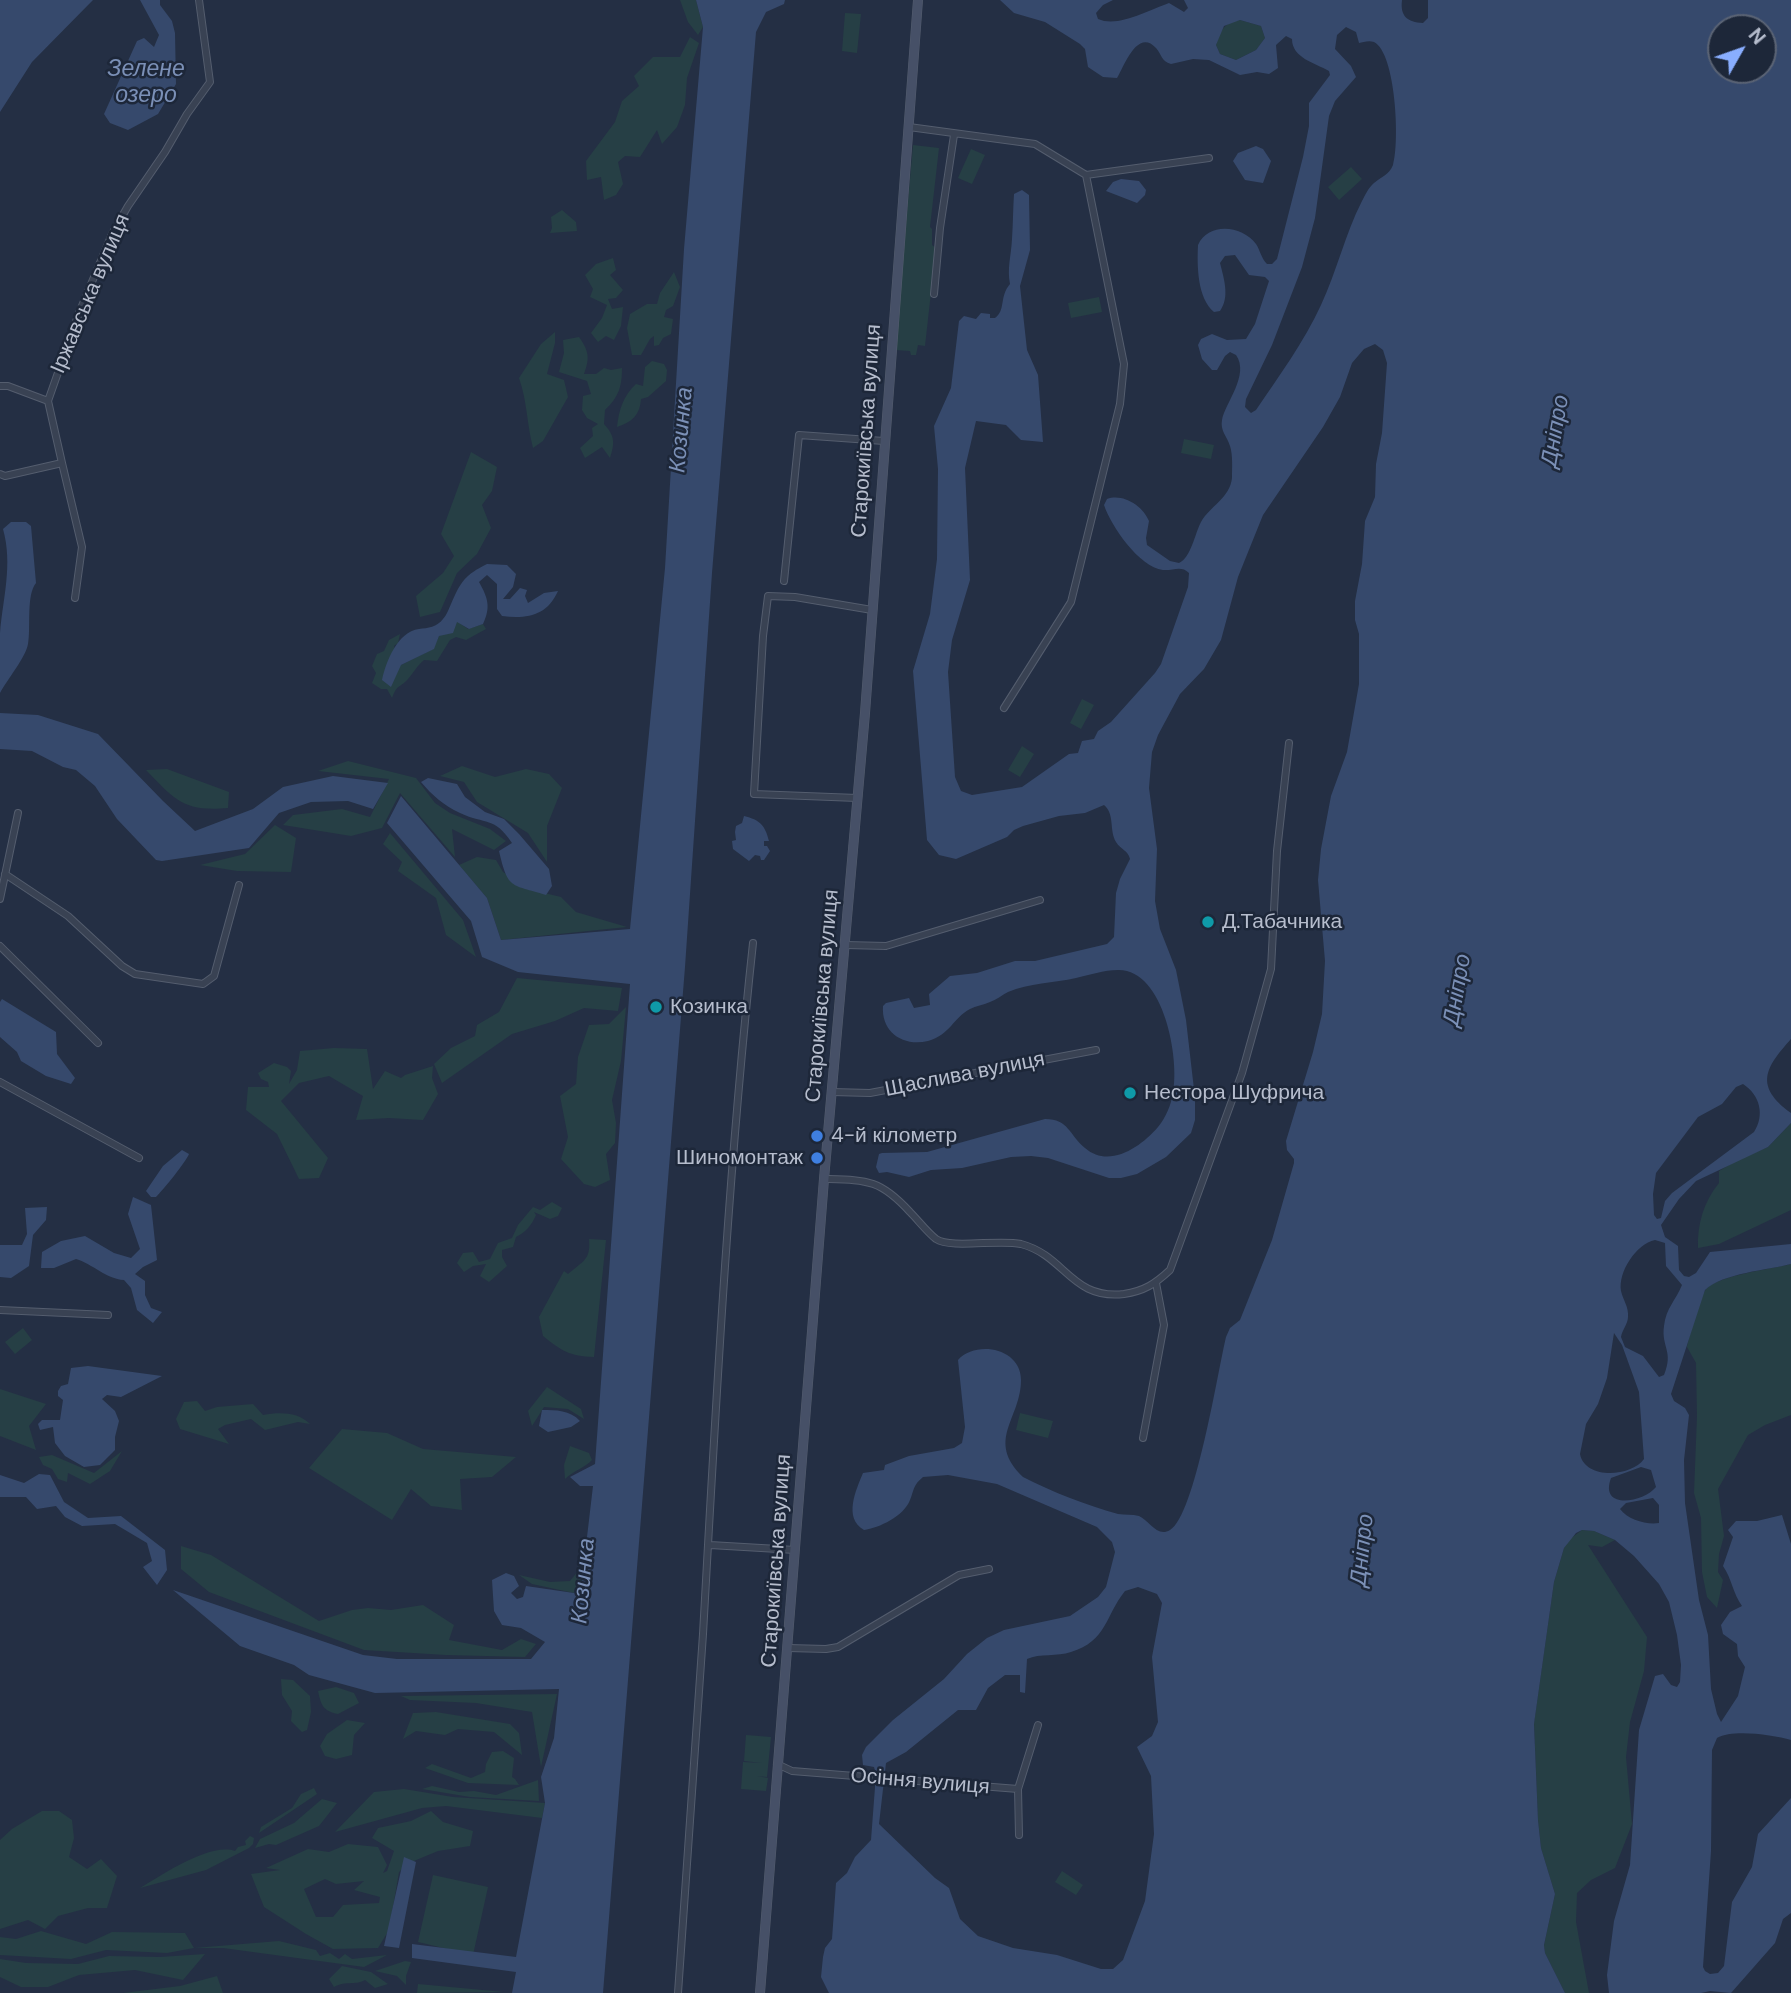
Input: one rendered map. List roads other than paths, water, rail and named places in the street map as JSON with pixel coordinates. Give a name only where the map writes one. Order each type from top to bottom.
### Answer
[{"type":"street","name":"Іржавська вулиця","points":[[75,598],[82,547],[48,401],[79,313],[112,234],[210,82],[199,0]]},
{"type":"street","name":"Старокиївська вулиця","points":[[761,1993],[824,1179],[858,798],[918,0]]},
{"type":"street","points":[[909,127],[1035,144],[1086,175],[1209,158]]},
{"type":"street","points":[[934,294],[954,135]]},
{"type":"street","points":[[1004,708],[1071,602],[1121,404],[1124,364],[1086,175]]},
{"type":"street","points":[[0,386],[8,386],[48,401]]},
{"type":"street","points":[[783,581],[799,435],[884,441]]},
{"type":"street","points":[[0,474],[5,476],[62,463]]},
{"type":"street","points":[[858,798],[754,794],[763,636],[768,596],[795,597],[872,610]]},
{"type":"street","points":[[824,1179],[872,1182],[887,1190],[936,1239],[946,1243],[1002,1241],[1037,1250],[1087,1290],[1106,1296],[1141,1292],[1170,1270],[1242,1073],[1271,969],[1277,851],[1289,743]]},
{"type":"street","points":[[0,899],[18,813]]},
{"type":"street","points":[[5,874],[68,916],[122,966],[135,974],[203,984],[214,976],[240,885]]},
{"type":"street","points":[[846,945],[886,946],[1041,900]]},
{"type":"street","points":[[677,1993],[698,1702],[723,1281],[740,1059],[753,943]]},
{"type":"street","points":[[0,946],[98,1043]]},
{"type":"street","name":"Щаслива вулиця","points":[[832,1092],[870,1093],[1096,1051]]},
{"type":"street","points":[[0,1082],[139,1158]]},
{"type":"street","points":[[1143,1438],[1164,1325],[1156,1283]]},
{"type":"street","points":[[0,1310],[108,1315]]},
{"type":"street","points":[[710,1545],[795,1550]]},
{"type":"street","points":[[788,1648],[838,1647],[959,1575],[989,1570]]},
{"type":"street","points":[[1018,1789],[1038,1726]]},
{"type":"street","name":"Осіння вулиця","points":[[777,1764],[792,1771],[1018,1789],[1019,1835]]},
{"type":"water","points":[[0,0],[93,0],[32,62],[0,112]]},
{"type":"water","name":"Зелене озеро","points":[[140,0],[160,0],[160,5],[172,21],[175,33],[176,84],[158,114],[128,130],[110,123],[104,114],[137,41],[144,38],[154,47],[159,35]]},
{"type":"water","points":[[696,0],[785,0],[784,4],[766,12],[756,32],[603,1993],[512,1993],[516,1972],[412,1958],[412,1944],[516,1957],[545,1803],[541,1777],[554,1738],[559,1689],[375,1693],[309,1675],[294,1665],[240,1646],[173,1590],[363,1655],[397,1659],[531,1659],[545,1642],[521,1628],[502,1625],[494,1611],[492,1580],[506,1573],[514,1576],[519,1586],[511,1593],[517,1599],[523,1597],[526,1586],[574,1593],[581,1588],[593,1486],[580,1486],[570,1477],[595,1464],[630,984],[518,972],[482,957],[471,921],[387,823],[401,796],[487,898],[501,940],[630,929],[665,568],[684,249],[703,27]]},
{"type":"water","name":"Дніпро","points":[[1000,0],[1113,0],[1103,5],[1096,13],[1098,19],[1115,21],[1134,17],[1169,3],[1184,12],[1188,8],[1184,0],[1402,0],[1402,10],[1406,17],[1423,23],[1428,18],[1428,0],[1791,0],[1791,1039],[1775,1059],[1767,1077],[1772,1094],[1791,1113],[1791,1123],[1768,1147],[1696,1181],[1661,1225],[1665,1237],[1678,1246],[1679,1270],[1689,1277],[1696,1273],[1710,1252],[1791,1244],[1791,1264],[1734,1276],[1705,1290],[1671,1394],[1674,1401],[1685,1408],[1689,1415],[1684,1460],[1685,1503],[1699,1600],[1708,1635],[1711,1689],[1721,1722],[1738,1696],[1745,1667],[1738,1656],[1737,1644],[1723,1634],[1721,1625],[1730,1612],[1742,1606],[1723,1566],[1733,1537],[1728,1530],[1736,1521],[1757,1521],[1782,1515],[1791,1544],[1791,1740],[1743,1733],[1724,1735],[1717,1738],[1712,1750],[1711,1851],[1703,1967],[1710,1974],[1718,1973],[1724,1966],[1732,1902],[1752,1867],[1758,1834],[1791,1798],[1791,1913],[1783,1919],[1775,1943],[1731,1993],[1609,1993],[1607,1975],[1614,1921],[1630,1865],[1639,1730],[1655,1676],[1663,1674],[1671,1685],[1677,1687],[1681,1665],[1669,1602],[1659,1584],[1634,1556],[1615,1540],[1594,1531],[1582,1530],[1576,1533],[1564,1548],[1554,1582],[1534,1724],[1541,1848],[1555,1894],[1544,1945],[1545,1953],[1565,1993],[829,1993],[821,1977],[825,1948],[832,1939],[836,1883],[847,1873],[855,1857],[871,1840],[876,1774],[874,1767],[863,1765],[862,1755],[866,1747],[987,1638],[1004,1630],[1070,1616],[1098,1597],[1106,1587],[1115,1552],[1112,1542],[1097,1527],[997,1484],[948,1475],[923,1477],[916,1485],[907,1506],[897,1516],[877,1527],[864,1530],[858,1525],[853,1511],[855,1495],[863,1473],[884,1470],[885,1465],[909,1456],[954,1448],[962,1443],[965,1427],[958,1360],[975,1350],[996,1350],[1006,1354],[1019,1369],[1020,1394],[1006,1440],[1012,1464],[1023,1477],[1094,1507],[1118,1514],[1139,1516],[1161,1532],[1170,1530],[1179,1519],[1197,1471],[1226,1337],[1230,1328],[1240,1320],[1272,1240],[1294,1163],[1287,1150],[1286,1141],[1322,1014],[1325,961],[1318,880],[1331,796],[1347,752],[1359,684],[1359,634],[1355,620],[1355,601],[1362,564],[1365,521],[1375,497],[1387,363],[1383,350],[1375,344],[1364,349],[1352,363],[1340,397],[1323,427],[1263,515],[1238,577],[1221,640],[1204,669],[1180,694],[1152,752],[1149,788],[1157,849],[1155,901],[1160,929],[1176,970],[1186,1020],[1195,1098],[1195,1120],[1191,1133],[1166,1157],[1137,1174],[1121,1178],[1109,1178],[1048,1158],[1031,1156],[1011,1157],[962,1168],[931,1170],[909,1177],[879,1173],[876,1167],[879,1154],[882,1153],[927,1152],[1045,1119],[1064,1125],[1094,1154],[1114,1156],[1143,1142],[1161,1123],[1171,1102],[1175,1078],[1171,1039],[1157,1000],[1147,984],[1134,974],[1118,970],[1016,989],[970,1009],[941,1035],[928,1041],[910,1042],[895,1036],[883,1015],[883,1006],[886,1003],[909,998],[914,1008],[930,1005],[929,994],[950,976],[977,973],[1015,961],[1035,961],[1107,944],[1114,937],[1116,893],[1130,859],[1116,842],[1110,813],[1104,805],[1085,813],[1059,816],[1023,826],[1007,837],[956,859],[939,855],[927,840],[913,671],[930,614],[937,559],[938,469],[934,426],[951,388],[959,321],[964,316],[976,319],[981,313],[995,318],[1000,311],[1010,284],[1014,194],[1022,190],[1029,195],[1030,250],[1020,286],[1027,350],[1038,375],[1043,442],[1021,440],[1006,425],[976,421],[965,468],[970,580],[952,640],[948,672],[955,777],[961,791],[972,795],[1022,787],[1069,754],[1078,753],[1082,741],[1094,739],[1098,731],[1111,722],[1161,664],[1188,587],[1189,573],[1180,569],[1163,570],[1145,562],[1119,534],[1104,505],[1107,499],[1113,498],[1132,502],[1142,510],[1149,521],[1147,545],[1170,561],[1179,563],[1190,551],[1205,516],[1228,491],[1232,478],[1232,457],[1222,420],[1239,380],[1240,363],[1236,355],[1230,352],[1217,370],[1212,370],[1202,359],[1198,345],[1201,339],[1212,334],[1227,340],[1246,339],[1255,324],[1269,281],[1265,277],[1249,275],[1235,255],[1225,256],[1220,263],[1225,300],[1220,311],[1214,312],[1208,306],[1201,290],[1198,245],[1209,232],[1234,230],[1256,244],[1267,264],[1272,264],[1277,259],[1303,157],[1309,126],[1309,103],[1330,75],[1329,71],[1300,55],[1293,46],[1292,39],[1286,36],[1276,45],[1278,68],[1269,74],[1257,72],[1240,75],[1209,60],[1193,59],[1171,64],[1163,59],[1156,48],[1149,43],[1143,43],[1132,52],[1117,78],[1103,77],[1088,67],[1085,49],[1080,44],[1045,22],[1014,13]],"holes":[[[1240,20],[1261,26],[1265,38],[1256,50],[1236,60],[1220,54],[1216,45],[1224,26]],[[1346,27],[1356,32],[1359,43],[1374,42],[1387,63],[1392,80],[1396,119],[1393,165],[1366,194],[1314,319],[1282,372],[1256,410],[1251,413],[1245,407],[1246,399],[1272,345],[1302,267],[1315,218],[1329,116],[1335,101],[1356,77],[1351,66],[1335,49],[1337,35]],[[1743,1084],[1757,1100],[1760,1112],[1754,1132],[1672,1193],[1665,1201],[1661,1218],[1657,1219],[1654,1215],[1653,1194],[1656,1173],[1698,1117],[1722,1104],[1736,1087]],[[1655,1240],[1665,1243],[1666,1266],[1682,1285],[1665,1320],[1664,1339],[1668,1360],[1664,1375],[1659,1377],[1643,1356],[1625,1347],[1621,1337],[1628,1317],[1621,1291],[1622,1276],[1635,1253]],[[1614,1333],[1622,1345],[1639,1392],[1644,1459],[1629,1469],[1609,1473],[1590,1468],[1580,1454],[1586,1424],[1598,1404],[1607,1378]],[[1641,1467],[1651,1470],[1656,1487],[1650,1493],[1633,1500],[1617,1499],[1611,1495],[1611,1478]],[[1653,1498],[1659,1505],[1659,1523],[1638,1521],[1620,1509],[1626,1503]],[[1138,1587],[1157,1594],[1162,1603],[1152,1657],[1158,1722],[1152,1736],[1137,1747],[1151,1776],[1154,1834],[1145,1901],[1123,1960],[1113,1969],[1101,1969],[1057,1955],[1013,1948],[978,1936],[960,1919],[949,1888],[879,1824],[886,1763],[906,1752],[958,1710],[976,1710],[988,1688],[1005,1675],[1020,1675],[1020,1692],[1025,1693],[1027,1659],[1066,1653],[1083,1647],[1099,1634],[1125,1591]]]},
{"type":"water","points":[[1256,146],[1263,149],[1271,161],[1263,183],[1245,180],[1233,161],[1238,153]]},
{"type":"water","points":[[1121,179],[1139,181],[1146,190],[1137,203],[1106,191],[1113,182]]},
{"type":"water","points":[[11,522],[26,522],[31,526],[36,583],[31,595],[27,649],[0,693],[0,633],[7,568],[3,529]]},
{"type":"water","points":[[487,564],[507,565],[516,574],[513,587],[503,599],[510,599],[520,588],[527,590],[525,596],[528,603],[544,593],[558,591],[542,611],[520,617],[502,616],[497,609],[497,584],[487,575],[479,582],[487,603],[483,624],[469,629],[457,622],[453,633],[439,636],[434,649],[401,665],[391,687],[382,680],[394,649],[404,636],[411,631],[432,627],[441,622],[464,580]]},
{"type":"water","points":[[0,713],[38,715],[98,734],[195,831],[253,809],[283,787],[333,776],[388,783],[373,809],[348,801],[311,802],[279,813],[249,848],[156,860],[117,819],[95,786],[76,770],[63,767],[32,751],[0,749]]},
{"type":"water","points":[[428,778],[457,784],[465,797],[485,812],[504,819],[549,869],[552,886],[546,895],[513,884],[505,873],[499,851],[512,843],[506,834],[489,822],[469,817],[443,803],[421,782]]},
{"type":"water","points":[[744,816],[758,821],[766,831],[769,841],[764,841],[764,846],[770,851],[764,860],[755,855],[749,861],[733,849],[736,826],[742,823]]},
{"type":"water","points":[[2,999],[56,1032],[57,1054],[75,1078],[71,1084],[46,1076],[21,1061],[17,1052],[0,1037]]},
{"type":"water","points":[[182,1150],[189,1154],[184,1163],[156,1197],[151,1197],[146,1191],[163,1166]]},
{"type":"water","points":[[133,1197],[151,1205],[157,1260],[135,1274],[145,1281],[145,1295],[151,1308],[162,1312],[153,1323],[137,1310],[131,1288],[124,1280],[111,1277],[76,1259],[54,1268],[41,1268],[42,1252],[61,1241],[85,1236],[114,1253],[131,1258],[140,1249],[128,1214]]},
{"type":"water","points":[[47,1207],[46,1220],[33,1235],[29,1266],[11,1278],[0,1277],[0,1245],[22,1245],[27,1234],[25,1208]]},
{"type":"water","points":[[88,1366],[162,1376],[121,1397],[107,1395],[102,1399],[115,1411],[119,1421],[115,1450],[100,1465],[84,1467],[65,1456],[55,1443],[53,1427],[40,1430],[38,1424],[42,1420],[60,1420],[63,1400],[58,1396],[58,1391],[61,1386],[68,1384],[71,1368]]},
{"type":"water","points":[[542,1410],[567,1413],[580,1421],[571,1427],[548,1432],[539,1426]]},
{"type":"water","points":[[39,1474],[50,1475],[64,1502],[88,1518],[121,1516],[165,1550],[167,1570],[157,1585],[143,1567],[152,1561],[147,1543],[115,1524],[82,1526],[65,1517],[56,1506],[37,1509],[26,1497],[0,1497],[0,1475],[24,1483]]},
{"type":"water","points":[[404,1857],[416,1862],[399,1948],[384,1946]]},
{"type":"place","name":"Д.Табачника","points":[[1208,922]]},
{"type":"place","name":"Козинка","points":[[656,1007]]},
{"type":"place","name":"Нестора Шуфрича","points":[[1130,1093]]},
{"type":"place","name":"4-й кілометр","points":[[817,1136]]},
{"type":"place","name":"Шиномонтаж","points":[[817,1158]]}]
